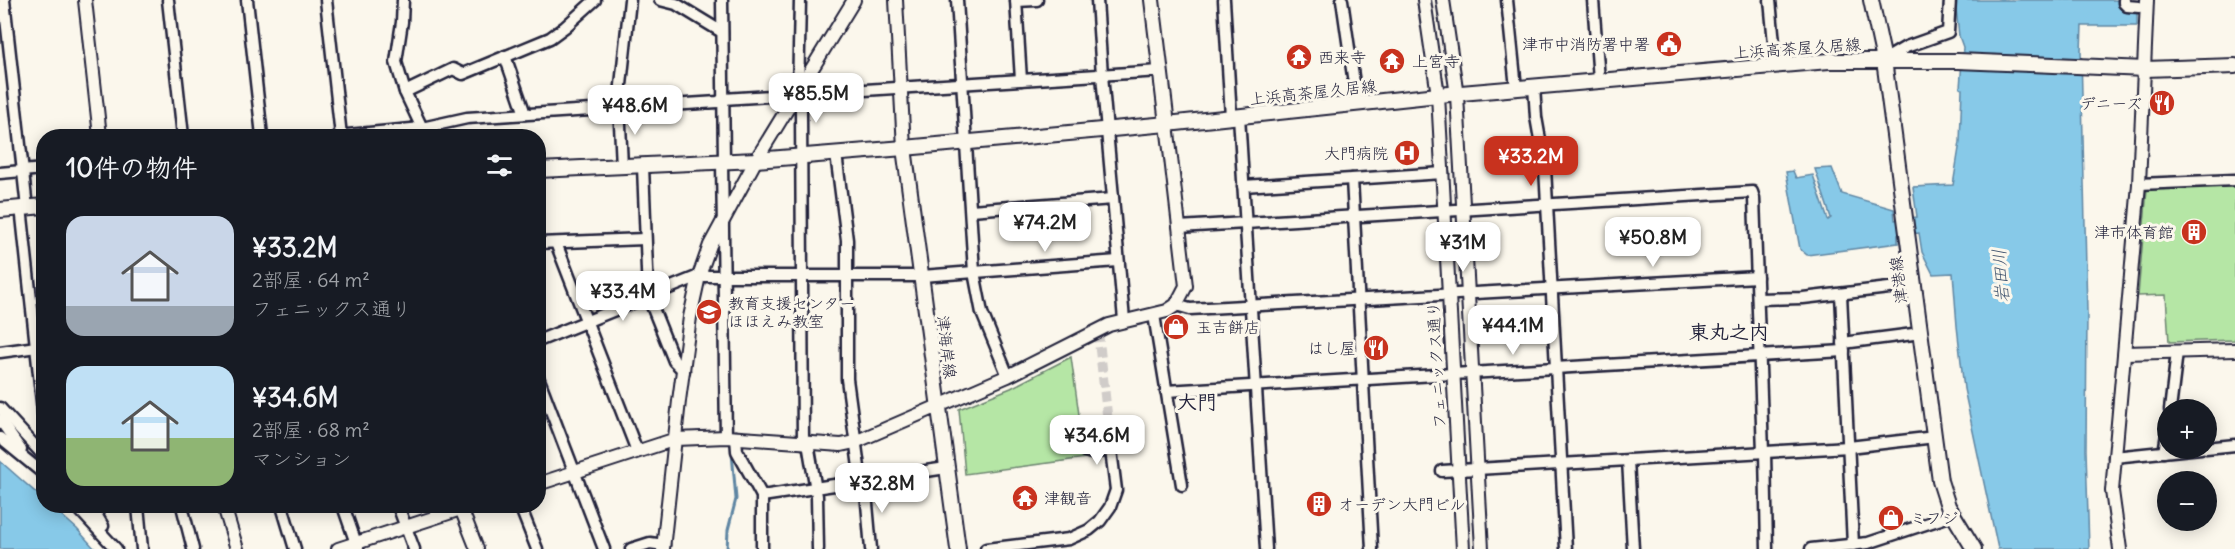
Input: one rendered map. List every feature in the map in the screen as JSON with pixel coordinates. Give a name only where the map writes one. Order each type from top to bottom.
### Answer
[{"type":"main road","points":[[1152,0],[1167,124]]},
{"type":"main road","name":"津港線","points":[[1871,0],[1884,60],[1910,241],[1940,481],[1953,515],[1974,549]]},
{"type":"main road","name":"上浜高茶屋久居線","points":[[546,170],[723,162],[836,154],[1167,124],[1534,86],[1829,61],[1884,60],[2145,69],[2235,66]]},
{"type":"main road","name":"津海岸線","points":[[904,148],[958,549]]},
{"type":"main road","points":[[0,210],[36,207]]},
{"type":"street","points":[[4,0],[36,312]]},
{"type":"street","points":[[85,0],[99,129]]},
{"type":"street","points":[[168,0],[182,129]]},
{"type":"street","points":[[247,0],[261,129]]},
{"type":"street","points":[[326,0],[339,129]]},
{"type":"street","points":[[403,0],[396,62],[405,92],[422,129]]},
{"type":"street","points":[[405,92],[453,69],[463,74],[556,35],[595,0]]},
{"type":"street","points":[[622,166],[620,107],[630,0]]},
{"type":"street","points":[[660,0],[676,4],[722,32]]},
{"type":"street","points":[[722,0],[723,162],[731,437],[762,496],[762,549]]},
{"type":"street","points":[[800,0],[798,95],[801,111],[802,156],[801,277],[805,443],[815,488],[818,549]]},
{"type":"street","points":[[631,549],[650,543],[663,547],[690,317],[699,276],[710,245],[756,160],[798,95],[854,0]]},
{"type":"street","points":[[896,0],[904,148]]},
{"type":"street","points":[[957,0],[974,273],[982,314],[1008,376]]},
{"type":"street","points":[[1021,80],[1016,1],[1037,0]]},
{"type":"street","points":[[1097,0],[1124,320]]},
{"type":"street","points":[[1224,0],[1243,186],[1266,549]]},
{"type":"street","points":[[1342,0],[1357,104]]},
{"type":"street","name":"フェニックス通り","points":[[1424,0],[1438,95],[1463,549]]},
{"type":"street","points":[[1443,0],[1457,95],[1482,549]]},
{"type":"street","points":[[1507,0],[1516,88]]},
{"type":"street","points":[[1593,0],[1599,80]]},
{"type":"street","points":[[1770,0],[1776,65]]},
{"type":"street","points":[[1884,60],[1906,47],[1948,32],[1950,0]]},
{"type":"street","points":[[2120,549],[2112,491],[2139,184],[2145,69],[2143,3],[2127,6],[2124,0]]},
{"type":"street","points":[[505,56],[525,114]]},
{"type":"street","points":[[432,129],[467,118],[1160,71]]},
{"type":"street","points":[[1534,86],[1536,117],[1545,168],[1566,549]]},
{"type":"street","points":[[546,481],[676,438],[731,437],[841,445],[855,442],[939,408],[1109,325],[1167,311],[1176,305],[1186,286],[1167,124]]},
{"type":"street","points":[[836,154],[847,240],[847,379],[871,549]]},
{"type":"street","points":[[643,166],[648,296],[674,361],[684,371]]},
{"type":"street","points":[[0,173],[36,169]]},
{"type":"street","points":[[1243,186],[1443,173]]},
{"type":"street","points":[[1352,179],[1372,549]]},
{"type":"street","points":[[2139,184],[2235,180]]},
{"type":"street","points":[[1179,227],[1752,192],[1767,549]]},
{"type":"street","points":[[970,210],[1113,199]]},
{"type":"street","points":[[546,243],[645,239]]},
{"type":"street","points":[[556,243],[637,451]]},
{"type":"street","points":[[546,338],[699,276],[922,276],[1118,261]]},
{"type":"street","points":[[1176,305],[1190,309],[1757,277]]},
{"type":"street","points":[[1758,299],[1797,298],[1915,285]]},
{"type":"street","points":[[1840,294],[1853,544]]},
{"type":"street","points":[[1154,315],[1182,485]]},
{"type":"street","points":[[1166,390],[1760,356],[1844,347],[1921,333]]},
{"type":"street","points":[[0,352],[36,348]]},
{"type":"street","points":[[2125,353],[2235,350]]},
{"type":"street","points":[[2171,399],[2177,352]]},
{"type":"street","points":[[546,407],[576,472],[604,549]]},
{"type":"street","points":[[0,408],[36,447]]},
{"type":"street","points":[[0,420],[27,458]]},
{"type":"street","points":[[1442,471],[1849,447],[1935,437]]},
{"type":"street","points":[[0,438],[36,466]]},
{"type":"street","points":[[2217,447],[2235,445]]},
{"type":"street","points":[[986,549],[1076,543],[1100,521],[1120,490],[1112,450],[1091,453],[1085,451]]},
{"type":"street","points":[[2114,457],[2157,453]]},
{"type":"street","points":[[1628,460],[1633,549]]},
{"type":"street","points":[[762,496],[946,468]]},
{"type":"street","points":[[83,513],[116,549]]},
{"type":"street","points":[[95,513],[105,530],[105,535]]},
{"type":"street","points":[[139,513],[142,549]]},
{"type":"street","points":[[184,513],[193,549]]},
{"type":"street","points":[[226,513],[237,549]]},
{"type":"street","points":[[284,513],[295,549]]},
{"type":"street","points":[[345,513],[357,546]]},
{"type":"street","points":[[400,513],[414,549]]},
{"type":"street","points":[[338,549],[357,546],[444,513]]},
{"type":"street","points":[[466,513],[477,549]]},
{"type":"street","points":[[523,513],[537,549]]},
{"type":"street","points":[[1811,549],[1879,540],[1953,515]]},
{"type":"green space","points":[[2235,185],[2235,340],[2169,342],[2166,295],[2138,296],[2147,189]]},
{"type":"green space","points":[[1071,357],[1085,458],[965,474],[959,409],[1011,388]]},
{"type":"water","name":"岩田川","points":[[1955,0],[2118,0],[2118,5],[2124,12],[2137,13],[2137,26],[2082,26],[2089,549],[1998,549],[1964,389],[1953,273],[1933,274],[1922,252],[1919,233],[1898,235],[1898,243],[1807,255],[1800,249],[1786,172],[1793,171],[1796,178],[1813,175],[1828,220],[1831,218],[1815,169],[1832,168],[1842,194],[1894,209],[1895,220],[1917,217],[1913,187],[1953,185],[1960,142],[1963,47],[1959,36]]},
{"type":"water","points":[[0,461],[36,493],[36,513],[59,513],[95,549],[0,549]]},
{"type":"waterway","points":[[727,549],[728,530],[736,499],[731,441]]},
{"type":"tunnel","points":[[1098,332],[1111,450]]},
{"type":"place","name":"津市中消防署中署","points":[[1669,44]]},
{"type":"place","name":"西来寺","points":[[1299,57]]},
{"type":"place","name":"上宮寺","points":[[1392,61]]},
{"type":"place","name":"デニーズ","points":[[2162,103]]},
{"type":"place","name":"大門病院","points":[[1407,153]]},
{"type":"place","name":"津市体育館","points":[[2194,232]]},
{"type":"place","name":"教育支援センター ほほえみ教室","points":[[709,312]]},
{"type":"place","name":"玉吉餅店","points":[[1176,327]]},
{"type":"place","name":"はし屋","points":[[1376,348]]},
{"type":"place","name":"津観音","points":[[1025,498]]},
{"type":"place","name":"オーデン大門ビル","points":[[1319,504]]},
{"type":"place","name":"ミフジ","points":[[1891,518]]},
{"type":"district","name":"東丸之内","points":[[1729,332]]},
{"type":"district","name":"大門","points":[[1197,402]]}]
